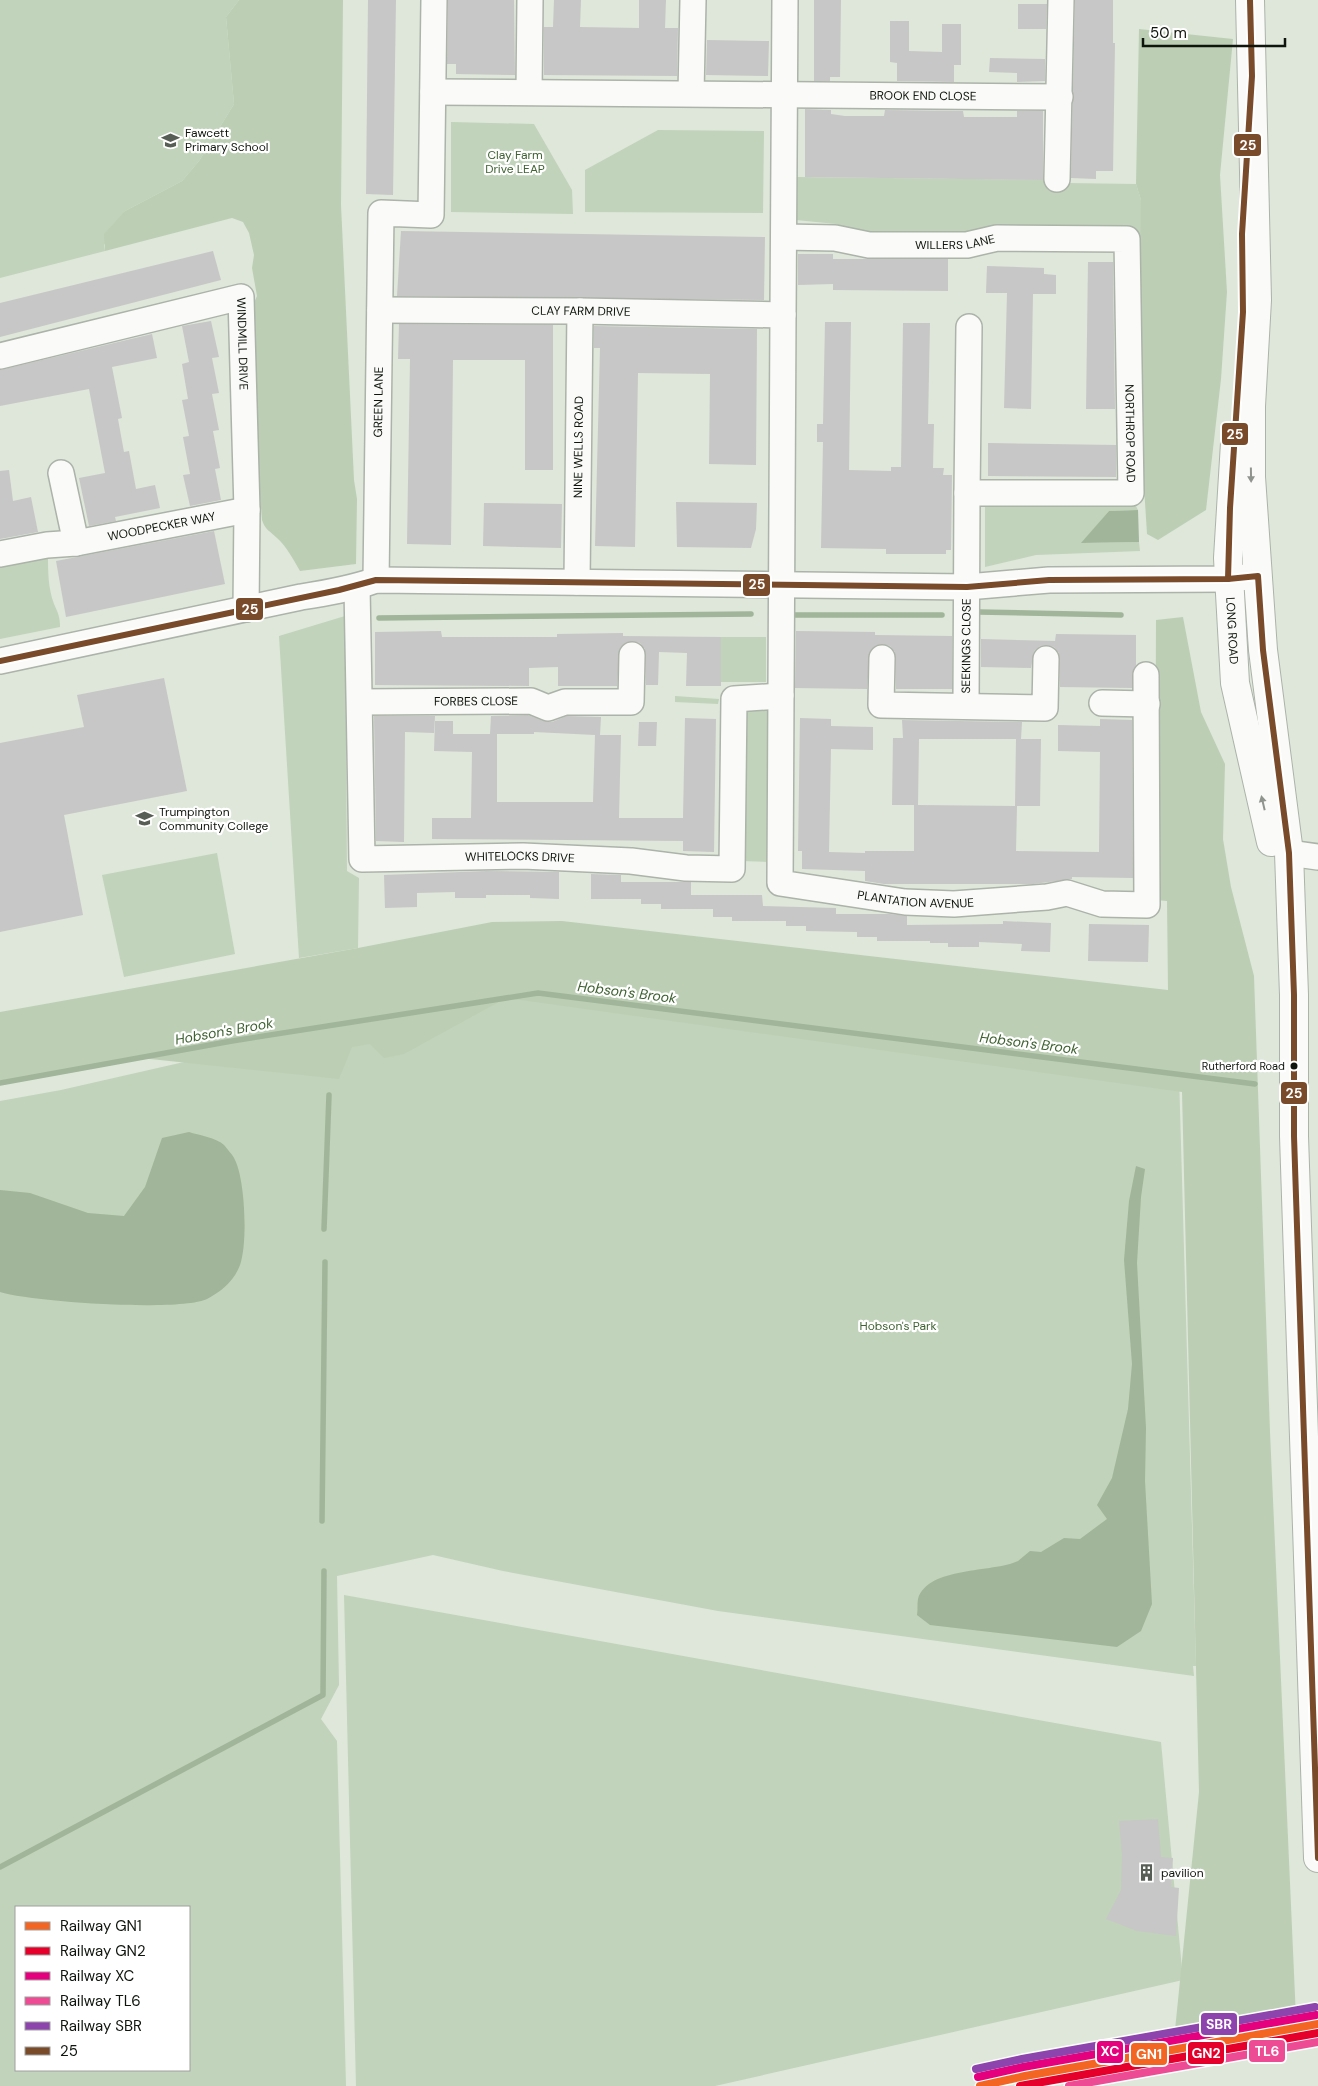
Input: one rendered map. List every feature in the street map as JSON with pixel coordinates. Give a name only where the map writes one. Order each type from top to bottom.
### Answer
[{"type":"main road","name":"LONG ROAD","points":[[1250,0],[1257,300],[1251,406],[1251,477],[1263,650],[1289,853],[1294,994],[1294,1136],[1318,1858]]},
{"type":"main road","name":"LONG ROAD","points":[[1252,76],[1242,234],[1243,312],[1230,508],[1228,579],[1235,683],[1270,834],[1293,1060]]},
{"type":"street","points":[[434,0],[433,92],[529,92],[530,0]]},
{"type":"street","points":[[691,93],[693,0]]},
{"type":"street","points":[[782,585],[785,0]]},
{"type":"street","points":[[1057,179],[1061,0]]},
{"type":"street","name":"GREEN LANE","points":[[366,583],[380,310],[381,213],[430,215],[433,92]]},
{"type":"street","name":"BROOK END CLOSE","points":[[529,92],[1060,97]]},
{"type":"street","name":"WILLERS LANE","points":[[784,237],[835,238],[869,245],[967,245],[997,238],[1127,239]]},
{"type":"street","name":"NORTHROP ROAD","points":[[968,493],[1131,493],[1127,239]]},
{"type":"street","name":"WINDMILL DRIVE","points":[[0,356],[241,297],[247,510],[246,609]]},
{"type":"street","name":"CLAY FARM DRIVE","points":[[380,310],[783,315]]},
{"type":"street","name":"NINE WELLS ROAD","points":[[577,582],[580,311]]},
{"type":"street","points":[[967,587],[968,328]]},
{"type":"street","points":[[61,474],[76,543]]},
{"type":"street","name":"WOODPECKER WAY","points":[[0,554],[47,545],[76,543],[247,510]]},
{"type":"street","points":[[0,661],[366,583],[577,582],[967,587],[1049,580],[1228,579],[1258,576]]},
{"type":"street","name":"WHITELOCKS DRIVE","points":[[366,583],[360,702],[362,859],[523,856],[630,860],[686,868],[732,869],[734,699],[781,696]]},
{"type":"street","name":"PLANTATION AVENUE","points":[[782,585],[780,883],[905,902],[954,904],[1047,897],[1067,893],[1102,904],[1147,904],[1146,675]]},
{"type":"street","name":"SEEKINGS CLOSE","points":[[966,706],[967,587]]},
{"type":"street","name":"FORBES CLOSE","points":[[360,702],[531,701],[548,708],[565,702],[631,702],[632,655]]},
{"type":"street","name":"SEEKINGS CLOSE","points":[[882,658],[881,705],[1045,708],[1046,660]]},
{"type":"street","points":[[1102,703],[1147,704]]},
{"type":"street","points":[[1289,853],[1318,857]]},
{"type":"green space","name":"Fawcett Primary School","points":[[0,0],[239,0],[226,17],[234,104],[199,161],[182,181],[125,211],[104,245],[105,251],[0,278]]},
{"type":"green space","name":"Clay Farm Drive LEAP","points":[[451,122],[534,124],[572,190],[573,214],[451,212]]},
{"type":"green space","points":[[658,130],[764,131],[763,213],[585,212],[585,170]]},
{"type":"green space","points":[[797,177],[1052,180],[1066,183],[1136,184],[1141,200],[1141,247],[1133,239],[870,239],[836,224],[796,220]]},
{"type":"green space","points":[[1133,500],[1138,510],[1109,511],[1082,543],[1139,542],[1140,551],[1036,555],[985,567],[985,502]]},
{"type":"green space","points":[[48,555],[49,586],[60,620],[60,627],[0,639],[0,558]]},
{"type":"green space","points":[[345,616],[347,871],[359,878],[358,948],[299,958],[279,636]]},
{"type":"green space","points":[[721,637],[766,637],[766,682],[721,682]]},
{"type":"green space","points":[[675,696],[719,699],[718,704],[675,702]]},
{"type":"green space","points":[[763,705],[773,716],[770,862],[742,861],[741,716],[749,706]]},
{"type":"green space","points":[[217,853],[235,954],[124,977],[102,875]]},
{"type":"green space","name":"Hobson's Park","points":[[538,993],[1179,1075],[1196,1666],[1193,1666],[1194,1676],[718,1611],[503,1571],[433,1555],[337,1576],[339,1685],[321,1719],[337,1741],[346,2086],[0,2086],[0,1101],[61,1090],[184,1062],[283,1053],[411,1013]]},
{"type":"green space","points":[[344,1595],[1161,1742],[1183,1980],[715,2086],[356,2086]]},
{"type":"shaded area","points":[[239,0],[343,0],[341,205],[354,480],[357,499],[356,564],[300,571],[287,549],[266,528],[262,520],[252,402],[248,316],[257,296],[252,268],[254,255],[249,233],[243,222],[232,218],[105,251],[104,234],[125,211],[182,181],[199,161],[234,104],[226,17]]},
{"type":"shaded area","points":[[1139,29],[1233,39],[1220,175],[1227,292],[1221,379],[1206,510],[1158,540],[1147,534],[1139,407],[1141,200],[1136,184]]},
{"type":"shaded area","points":[[1138,510],[1139,542],[1081,543],[1109,511]]},
{"type":"shaded area","points":[[1183,617],[1201,712],[1225,764],[1223,839],[1231,887],[1254,976],[1270,1432],[1296,2018],[1174,2040],[1199,1792],[1182,1092],[506,998],[404,1054],[384,1058],[370,1044],[352,1047],[339,1079],[141,1058],[0,1081],[0,1012],[492,922],[562,921],[1168,990],[1167,901],[1155,900],[1156,620]]},
{"type":"shaded area","points":[[189,1132],[224,1145],[235,1160],[241,1182],[245,1227],[240,1265],[231,1281],[218,1293],[207,1299],[191,1303],[138,1305],[72,1302],[17,1296],[0,1292],[0,1190],[30,1193],[88,1213],[124,1216],[145,1187],[162,1138]]},
{"type":"shaded area","points":[[1136,1166],[1145,1169],[1141,1197],[1137,1263],[1146,1428],[1145,1481],[1152,1604],[1141,1631],[1117,1647],[930,1625],[917,1615],[918,1599],[924,1588],[934,1581],[962,1572],[1007,1565],[1018,1561],[1030,1551],[1041,1552],[1064,1538],[1080,1539],[1107,1519],[1097,1505],[1112,1478],[1128,1409],[1132,1364],[1124,1260],[1129,1201]]},
{"type":"building","points":[[368,0],[396,0],[393,195],[366,194]]},
{"type":"building","points":[[448,0],[514,0],[515,75],[456,74],[456,64],[447,64]]},
{"type":"building","points":[[554,0],[581,0],[580,27],[639,28],[639,0],[666,0],[665,28],[678,28],[677,76],[544,75],[544,27],[553,27]]},
{"type":"building","points":[[814,0],[841,0],[840,77],[830,77],[830,81],[814,81]]},
{"type":"building","points":[[1075,0],[1113,0],[1113,43],[1115,43],[1113,171],[1096,171],[1096,179],[1071,178]]},
{"type":"building","points":[[1018,4],[1047,4],[1046,29],[1018,29]]},
{"type":"building","points":[[890,21],[909,21],[909,51],[942,52],[942,24],[961,24],[961,65],[954,65],[954,82],[897,81],[897,63],[890,62]]},
{"type":"building","points":[[707,40],[769,41],[768,76],[706,75]]},
{"type":"building","points":[[990,58],[1045,59],[1045,81],[1017,82],[1017,73],[989,72]]},
{"type":"building","points":[[805,109],[831,110],[831,114],[845,116],[884,116],[885,110],[963,111],[964,117],[1017,117],[1017,111],[1043,111],[1043,180],[805,177]]},
{"type":"building","points":[[401,231],[765,237],[764,300],[397,296]]},
{"type":"building","points":[[213,251],[221,280],[0,337],[0,303]]},
{"type":"building","points":[[798,254],[833,254],[833,259],[948,259],[948,291],[833,290],[833,284],[798,285]]},
{"type":"building","points":[[1088,262],[1113,262],[1115,409],[1086,409]]},
{"type":"building","points":[[987,266],[1044,268],[1044,274],[1056,275],[1056,294],[1033,294],[1031,409],[1004,408],[1007,293],[986,293]]},
{"type":"building","points":[[211,321],[219,357],[212,358],[219,393],[212,394],[219,430],[213,431],[220,468],[215,469],[221,500],[190,506],[183,475],[190,474],[183,437],[189,436],[182,400],[188,399],[182,364],[189,362],[182,326]]},
{"type":"building","points":[[825,322],[851,322],[849,470],[891,471],[891,467],[901,467],[903,323],[930,323],[928,424],[934,424],[933,468],[944,468],[943,475],[952,475],[951,550],[946,550],[946,554],[886,554],[886,549],[821,548],[823,442],[817,442],[817,424],[823,424]]},
{"type":"building","points":[[399,324],[553,325],[553,470],[525,470],[525,360],[453,360],[451,545],[407,544],[410,359],[398,359]]},
{"type":"building","points":[[594,326],[757,329],[756,465],[709,464],[710,374],[638,373],[635,547],[595,546],[600,348],[594,348]]},
{"type":"building","points":[[152,334],[157,358],[112,367],[122,418],[118,419],[124,452],[129,451],[136,489],[155,485],[160,508],[115,517],[116,521],[89,526],[79,478],[105,473],[89,389],[0,406],[0,370]]},
{"type":"building","points":[[988,443],[1116,445],[1116,477],[988,476]]},
{"type":"building","points":[[9,470],[13,501],[31,497],[38,532],[0,539],[0,471]]},
{"type":"building","points":[[676,502],[757,503],[756,529],[751,548],[677,547]]},
{"type":"building","points":[[484,503],[562,504],[561,548],[483,546]]},
{"type":"building","points":[[214,531],[225,584],[66,617],[56,561]]},
{"type":"building","points":[[441,631],[442,637],[557,637],[557,634],[623,633],[623,636],[721,637],[721,686],[686,686],[687,653],[659,652],[658,685],[646,685],[645,649],[640,643],[632,641],[625,643],[620,648],[617,686],[558,686],[558,667],[529,668],[529,686],[375,685],[375,632]]},
{"type":"building","points":[[796,631],[875,632],[875,635],[952,636],[952,689],[896,689],[895,652],[890,646],[882,644],[875,646],[870,651],[867,689],[795,688]]},
{"type":"building","points":[[1056,634],[1136,635],[1136,665],[1132,675],[1132,688],[1060,687],[1059,653],[1054,647],[1047,645],[1040,646],[1034,651],[1031,668],[981,667],[981,639],[1055,641]]},
{"type":"building","name":"Trumpington Community College","points":[[164,678],[187,791],[64,815],[83,915],[0,932],[0,743],[84,727],[77,695]]},
{"type":"building","points":[[528,715],[543,721],[552,722],[567,716],[601,717],[600,735],[621,735],[619,818],[683,818],[685,718],[716,719],[714,852],[683,851],[683,841],[432,839],[432,818],[471,818],[472,752],[434,751],[435,721],[453,721],[453,734],[490,734],[491,716]],"holes":[[[534,732],[595,735],[593,802],[497,802],[497,734],[534,734]]]},
{"type":"building","points":[[374,716],[435,716],[434,733],[405,732],[404,842],[376,841]]},
{"type":"building","points":[[800,718],[831,719],[831,726],[873,727],[873,750],[831,749],[829,852],[865,853],[865,851],[914,851],[914,805],[892,805],[893,738],[903,738],[902,720],[1022,722],[1021,739],[1041,739],[1040,806],[1017,806],[1016,851],[1099,852],[1100,752],[1058,751],[1058,725],[1100,726],[1100,719],[1132,720],[1133,878],[1072,877],[1072,879],[1033,884],[884,884],[865,881],[865,871],[802,869],[802,851],[798,851]],"holes":[[[919,739],[1016,739],[1015,806],[918,805]]]},
{"type":"building","points":[[639,722],[657,722],[656,746],[638,746]]},
{"type":"building","points":[[486,871],[559,872],[559,899],[530,898],[530,895],[486,895],[486,898],[455,898],[455,892],[417,893],[417,907],[385,908],[384,875]]},
{"type":"building","points":[[591,874],[621,875],[621,882],[691,882],[691,895],[762,895],[763,906],[836,908],[836,914],[890,914],[907,916],[907,925],[1003,924],[1003,921],[1051,923],[1050,952],[1021,951],[1022,944],[979,942],[979,947],[948,947],[948,943],[930,943],[930,941],[877,941],[877,937],[857,937],[857,932],[806,931],[806,926],[786,926],[786,921],[732,921],[732,917],[713,917],[713,909],[661,909],[661,904],[641,904],[641,899],[591,899]]},
{"type":"building","points":[[1089,924],[1149,925],[1148,962],[1088,961]]},
{"type":"building","name":"pavilion","points":[[1158,1819],[1161,1857],[1173,1858],[1171,1887],[1179,1888],[1176,1936],[1137,1931],[1106,1919],[1121,1890],[1122,1855],[1119,1821]]},
{"type":"waterway","points":[[979,612],[1121,615]]},
{"type":"waterway","points":[[379,618],[751,614]]},
{"type":"waterway","points":[[795,615],[942,615]]},
{"type":"waterway","name":"Hobson's Brook","points":[[0,1083],[232,1041],[538,993],[1255,1084]]},
{"type":"waterway","points":[[324,1229],[329,1095]]},
{"type":"waterway","points":[[322,1521],[325,1262]]},
{"type":"waterway","points":[[0,1867],[323,1695],[324,1571]]},
{"type":"rail line","name":"SBR","points":[[976,2069],[1022,2059],[1315,2007]]},
{"type":"rail line","name":"XC","points":[[978,2077],[1023,2067],[1316,2015]]},
{"type":"rail line","name":"GN1","points":[[980,2086],[1025,2076],[1318,2024]]},
{"type":"rail line","name":"GN2","points":[[1020,2086],[1318,2033]]},
{"type":"rail line","name":"TL6","points":[[1069,2086],[1318,2042]]},
{"type":"transit line","name":"25","points":[[1228,579],[1230,508],[1243,312],[1242,234],[1252,76],[1250,0]]},
{"type":"transit line","name":"25","points":[[0,661],[339,590],[376,580],[967,587],[1049,580],[1228,579],[1258,576],[1263,650],[1289,853],[1294,995],[1294,1136],[1318,1858]]},
{"type":"place","name":"Fawcett Primary School","points":[[171,140]]},
{"type":"place","name":"Trumpington Community College","points":[[145,819]]},
{"type":"place","name":"Rutherford Road","points":[[1294,1066]]},
{"type":"place","name":"pavilion","points":[[1147,1873]]}]
